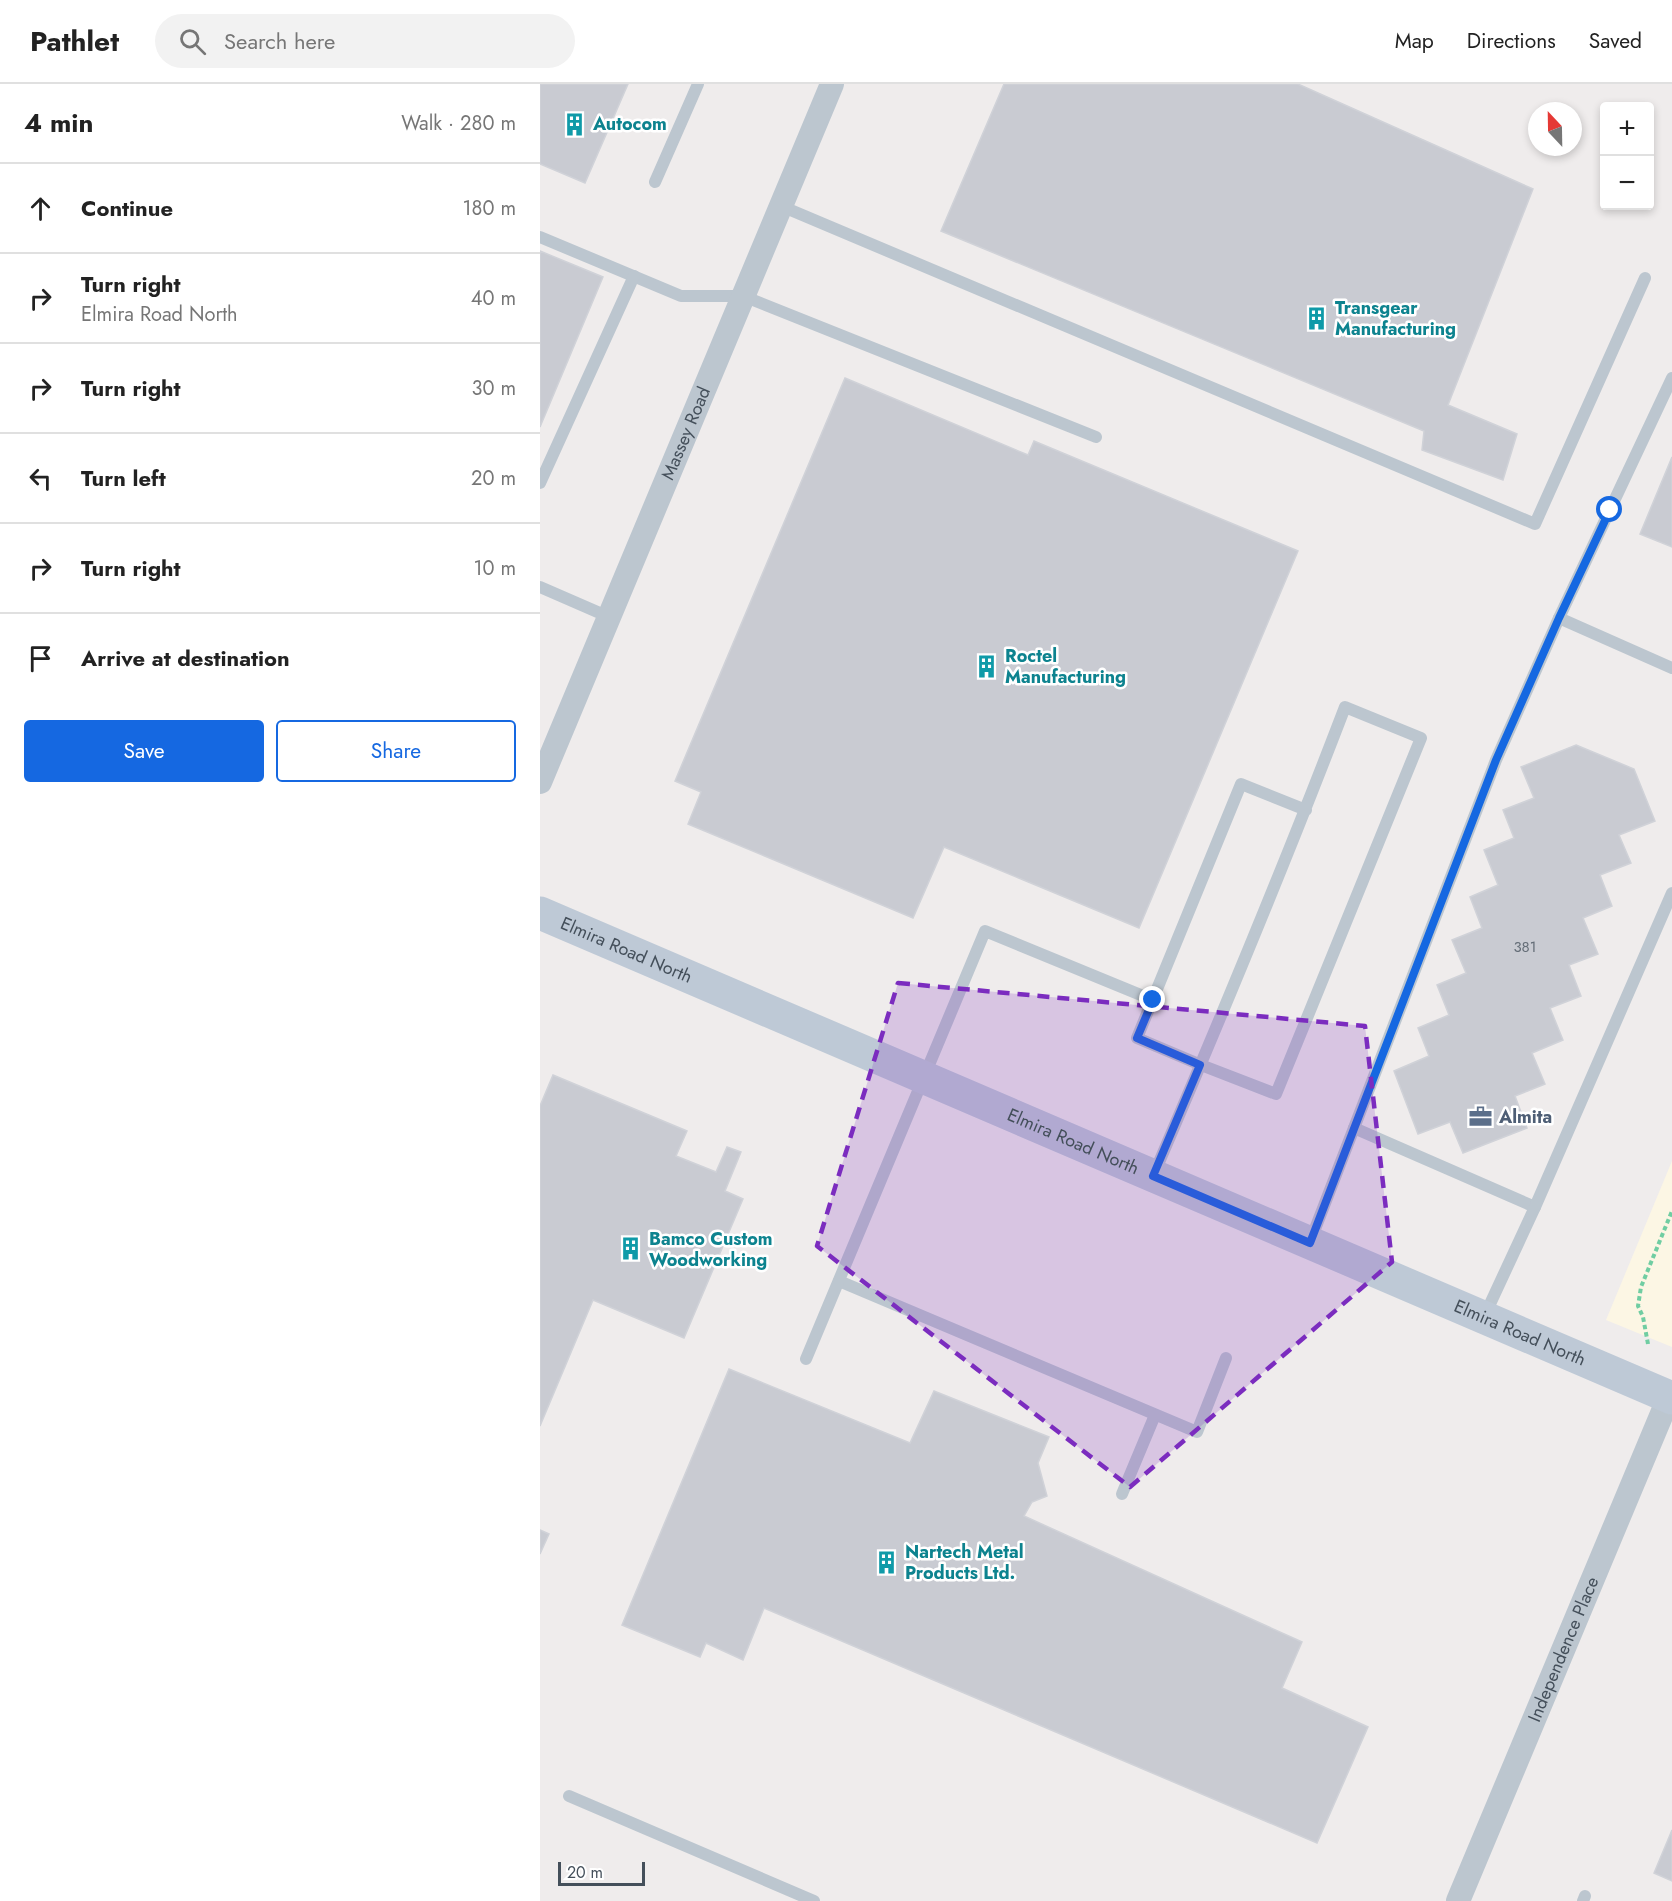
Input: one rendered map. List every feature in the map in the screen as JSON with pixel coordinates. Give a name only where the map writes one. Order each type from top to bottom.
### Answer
[{"type":"main road","name":"Elmira Road North","points":[[540,913],[1671,1398]]},
{"type":"street","name":"Massey Road","points":[[540,782],[832,84]]},
{"type":"street","name":"Independence Place","points":[[1458,1901],[1671,1398]]},
{"type":"lane","points":[[655,182],[698,84]]},
{"type":"lane","points":[[781,206],[1535,524],[1645,278]]},
{"type":"lane","points":[[540,237],[681,296],[743,296],[1096,437]]},
{"type":"lane","points":[[540,483],[634,276]]},
{"type":"lane","points":[[1310,1243],[1496,760],[1559,618],[1672,378]]},
{"type":"lane","points":[[540,587],[609,617]]},
{"type":"lane","points":[[1559,618],[1672,668]]},
{"type":"lane","points":[[1153,1176],[1200,1065],[1306,810],[1345,707],[1421,738],[1276,1094],[1200,1065],[1137,1038],[1241,784],[1306,810]]},
{"type":"lane","points":[[1484,1317],[1535,1207],[1672,893]]},
{"type":"lane","points":[[806,1359],[985,931],[1153,1000]]},
{"type":"lane","points":[[1354,1128],[1535,1207]]},
{"type":"lane","points":[[839,1281],[1197,1432],[1226,1358]]},
{"type":"lane","points":[[1122,1494],[1155,1414]]},
{"type":"lane","points":[[570,1796],[814,1901]]},
{"type":"path","points":[[1648,1344],[1643,1317],[1638,1306],[1641,1287],[1672,1211]]},
{"type":"highlighted area","points":[[898,983],[1365,1026],[1392,1262],[1130,1487],[817,1246]]},
{"type":"shaded area","points":[[1672,1161],[1672,1347],[1606,1320]]},
{"type":"building","name":"Autocom","points":[[540,84],[628,84],[585,183],[540,164]]},
{"type":"building","name":"Transgear Manufacturing","points":[[1004,84],[1298,84],[1533,189],[1448,405],[1517,434],[1503,480],[1422,450],[1424,431],[941,231]]},
{"type":"building","points":[[540,251],[603,277],[540,427]]},
{"type":"building","name":"Roctel Manufacturing","points":[[845,378],[1028,455],[1034,441],[1298,551],[1139,928],[944,847],[913,918],[688,824],[701,792],[675,781]]},
{"type":"building","points":[[1672,457],[1672,547],[1640,534]]},
{"type":"building","points":[[1576,745],[1634,769],[1655,821],[1619,835],[1631,863],[1600,875],[1612,906],[1583,918],[1598,954],[1569,965],[1581,996],[1550,1008],[1563,1040],[1532,1053],[1545,1084],[1515,1096],[1527,1128],[1463,1153],[1450,1122],[1418,1134],[1394,1071],[1429,1056],[1418,1028],[1449,1015],[1437,985],[1466,973],[1452,940],[1482,928],[1470,897],[1498,885],[1484,850],[1514,838],[1503,810],[1534,798],[1521,767]]},
{"type":"building","name":"Bamco Custom Woodworking","points":[[553,1075],[687,1131],[676,1156],[716,1172],[727,1147],[741,1152],[725,1191],[743,1199],[684,1338],[593,1300],[540,1426],[540,1106]]},
{"type":"building","name":"Nartech Metal Products Ltd.","points":[[729,1369],[910,1443],[934,1391],[1049,1437],[1038,1463],[1047,1496],[1032,1502],[1024,1516],[1302,1642],[1282,1688],[1368,1727],[1317,1843],[764,1608],[743,1660],[706,1643],[700,1657],[622,1625]]},
{"type":"building","points":[[540,1530],[549,1534],[540,1554]]},
{"type":"building","points":[[1672,1830],[1672,1881],[1654,1873]]},
{"type":"place","name":"Autocom","points":[[575,124]]},
{"type":"place","name":"Transgear Manufacturing","points":[[1317,318]]},
{"type":"place","name":"Roctel Manufacturing","points":[[987,666]]},
{"type":"place","name":"Almita","points":[[1481,1117]]},
{"type":"place","name":"Bamco Custom Woodworking","points":[[631,1249]]},
{"type":"place","name":"Nartech Metal Products Ltd.","points":[[887,1562]]},
{"type":"route","points":[[1153,1000],[1137,1038],[1200,1065],[1153,1176],[1310,1243],[1496,760],[1610,510]]}]
